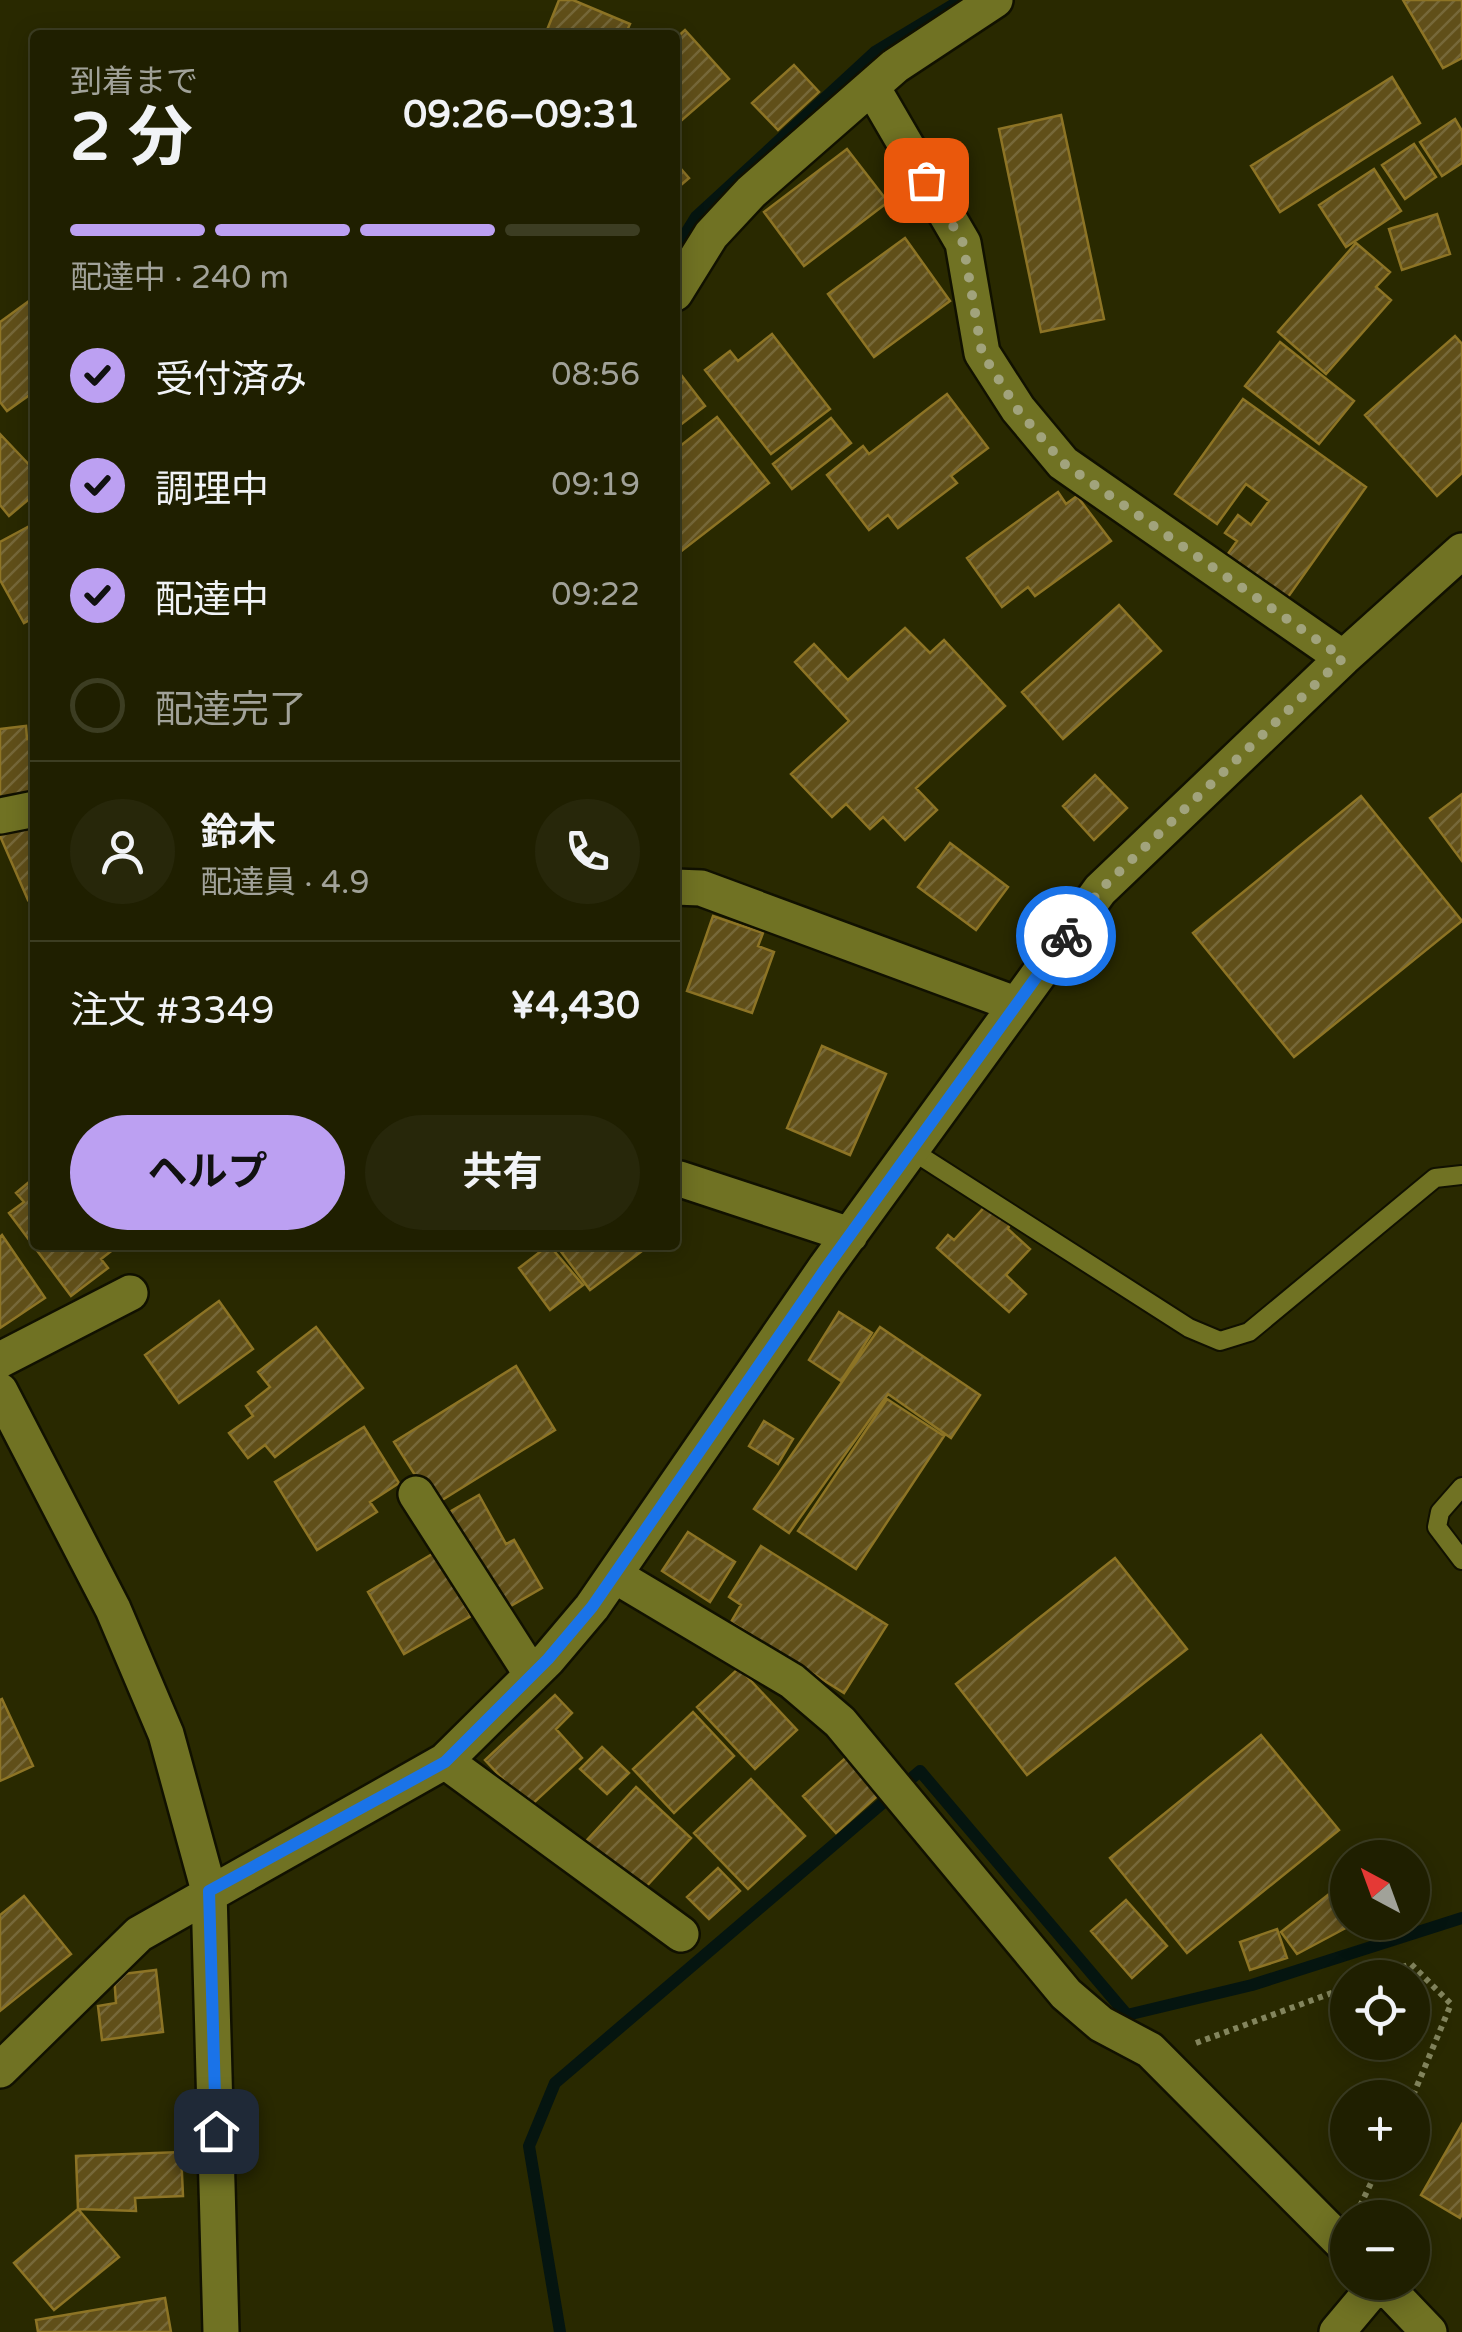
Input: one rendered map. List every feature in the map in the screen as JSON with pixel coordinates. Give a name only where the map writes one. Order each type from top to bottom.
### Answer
[{"type":"street","points":[[680,285],[711,235],[751,192],[872,87],[995,0]]},
{"type":"street","points":[[872,87],[963,243],[982,353],[1052,450],[1063,463],[1343,658]]},
{"type":"street","points":[[0,2070],[139,1934],[209,1891],[445,1762],[532,1674],[614,1575],[850,1235],[1100,890],[1343,658],[1462,551]]},
{"type":"street","points":[[0,816],[30,810]]},
{"type":"street","points":[[680,886],[701,888],[1014,1004]]},
{"type":"street","points":[[680,1180],[850,1235]]},
{"type":"street","points":[[0,1360],[130,1293]]},
{"type":"street","points":[[0,1391],[113,1609],[166,1734],[209,1891],[221,2332]]},
{"type":"street","points":[[416,1494],[532,1674]]},
{"type":"street","points":[[614,1575],[792,1681],[840,1722],[1066,1994],[1100,2024],[1157,2057],[1330,2231]]},
{"type":"street","points":[[445,1762],[680,1934]]},
{"type":"street","points":[[1337,2332],[1365,2300]]},
{"type":"street","points":[[1398,2300],[1429,2332]]},
{"type":"lane","points":[[911,1150],[1188,1328],[1220,1341],[1249,1332],[1434,1178],[1462,1175]]},
{"type":"lane","points":[[1462,1486],[1440,1512],[1438,1527],[1462,1560]]},
{"type":"path","points":[[1430,1984],[1451,2004],[1430,2055]]},
{"type":"path","points":[[1157,2057],[1330,1994]]},
{"type":"building","points":[[559,0],[573,0],[630,24],[627,30],[547,30]]},
{"type":"building","points":[[1403,0],[1462,0],[1462,58],[1443,68]]},
{"type":"building","points":[[685,30],[729,79],[680,122],[680,34]]},
{"type":"building","points":[[794,65],[819,92],[778,130],[752,103]]},
{"type":"building","points":[[1392,77],[1420,123],[1280,212],[1251,166]]},
{"type":"building","points":[[1061,115],[1104,319],[1041,332],[999,129]]},
{"type":"building","points":[[1455,119],[1462,131],[1462,163],[1442,176],[1420,142]]},
{"type":"building","points":[[1414,144],[1436,177],[1405,199],[1382,165]]},
{"type":"building","points":[[847,149],[888,202],[804,266],[764,212]]},
{"type":"building","points":[[680,168],[689,178],[680,186]]},
{"type":"building","points":[[1374,169],[1401,211],[1346,247],[1319,205]]},
{"type":"building","points":[[1437,214],[1450,254],[1402,270],[1389,229]]},
{"type":"building","points":[[905,238],[950,301],[874,357],[828,294]]},
{"type":"building","points":[[1356,243],[1390,272],[1376,287],[1391,300],[1326,374],[1278,332]]},
{"type":"building","points":[[30,302],[30,395],[7,411],[0,402],[0,322]]},
{"type":"building","points":[[772,334],[830,409],[771,454],[705,370],[730,351],[738,361]]},
{"type":"building","points":[[1455,336],[1462,344],[1462,473],[1437,496],[1365,415]]},
{"type":"building","points":[[1280,342],[1354,401],[1319,444],[1245,386]]},
{"type":"building","points":[[680,374],[705,406],[680,425]]},
{"type":"building","points":[[947,394],[988,448],[951,476],[957,483],[898,528],[888,515],[869,530],[827,475],[863,446],[869,454]]},
{"type":"building","points":[[1243,399],[1366,487],[1283,604],[1223,561],[1237,541],[1225,533],[1238,515],[1251,525],[1269,501],[1246,484],[1217,524],[1175,494]]},
{"type":"building","points":[[717,417],[769,483],[680,552],[680,446]]},
{"type":"building","points":[[831,418],[851,443],[792,489],[773,464]]},
{"type":"building","points":[[0,434],[30,466],[30,498],[9,516],[0,505]]},
{"type":"building","points":[[1058,492],[1066,504],[1077,496],[1111,541],[1035,596],[1028,587],[1002,607],[967,558]]},
{"type":"building","points":[[30,526],[30,620],[24,623],[0,580],[0,542]]},
{"type":"building","points":[[1119,605],[1161,651],[1063,739],[1022,692]]},
{"type":"building","points":[[905,628],[930,653],[944,640],[1005,706],[916,788],[937,810],[905,840],[883,817],[870,829],[846,804],[832,817],[791,774],[849,721],[795,662],[814,644],[848,680]]},
{"type":"building","points":[[26,726],[30,739],[30,793],[0,797],[0,729]]},
{"type":"building","points":[[1095,775],[1127,808],[1094,840],[1063,806]]},
{"type":"building","points":[[1462,794],[1462,861],[1430,818]]},
{"type":"building","points":[[1361,796],[1462,921],[1294,1057],[1193,933]]},
{"type":"building","points":[[30,822],[30,899],[28,900],[0,836]]},
{"type":"building","points":[[950,843],[1008,887],[976,930],[918,887]]},
{"type":"building","points":[[713,916],[763,933],[758,946],[774,952],[752,1013],[687,991]]},
{"type":"building","points":[[822,1046],[886,1074],[850,1155],[787,1128]]},
{"type":"building","points":[[30,1181],[30,1241],[9,1213],[24,1202],[16,1193]]},
{"type":"building","points":[[991,1200],[1012,1218],[1008,1229],[1030,1249],[1006,1275],[1026,1294],[1009,1312],[937,1248],[948,1235],[954,1240]]},
{"type":"building","points":[[0,1237],[45,1298],[0,1328]]},
{"type":"building","points":[[37,1250],[113,1250],[101,1259],[108,1268],[71,1296]]},
{"type":"building","points":[[542,1250],[553,1250],[583,1285],[550,1310],[519,1268]]},
{"type":"building","points":[[560,1250],[643,1250],[590,1290]]},
{"type":"building","points":[[219,1301],[253,1349],[179,1403],[145,1355]]},
{"type":"building","points":[[839,1312],[872,1333],[841,1381],[809,1360]]},
{"type":"building","points":[[316,1327],[363,1388],[275,1457],[265,1445],[248,1458],[229,1433],[253,1416],[246,1406],[270,1387],[258,1372]]},
{"type":"building","points":[[880,1327],[980,1395],[951,1438],[888,1394],[789,1533],[754,1509]]},
{"type":"building","points":[[516,1366],[555,1430],[434,1505],[394,1442]]},
{"type":"building","points":[[887,1399],[944,1436],[856,1569],[798,1531]]},
{"type":"building","points":[[764,1421],[793,1439],[778,1464],[749,1446]]},
{"type":"building","points":[[364,1427],[399,1483],[370,1502],[377,1512],[317,1550],[275,1482]]},
{"type":"building","points":[[479,1495],[506,1544],[514,1540],[542,1588],[502,1611],[446,1514]]},
{"type":"building","points":[[688,1532],[735,1562],[710,1602],[662,1571]]},
{"type":"building","points":[[761,1546],[887,1625],[844,1693],[731,1622],[741,1605],[729,1597]]},
{"type":"building","points":[[434,1553],[471,1616],[404,1654],[368,1592]]},
{"type":"building","points":[[1115,1558],[1187,1649],[1027,1775],[956,1684]]},
{"type":"building","points":[[739,1668],[797,1730],[755,1769],[697,1707]]},
{"type":"building","points":[[555,1695],[572,1713],[556,1729],[582,1758],[529,1807],[485,1760]]},
{"type":"building","points":[[0,1700],[33,1766],[0,1781]]},
{"type":"building","points":[[693,1712],[734,1756],[674,1813],[633,1769]]},
{"type":"building","points":[[1261,1735],[1339,1830],[1187,1953],[1110,1858]]},
{"type":"building","points":[[602,1747],[629,1773],[607,1794],[580,1769]]},
{"type":"building","points":[[850,1754],[883,1791],[836,1833],[803,1796]]},
{"type":"building","points":[[751,1779],[805,1836],[748,1889],[694,1833]]},
{"type":"building","points":[[636,1787],[691,1838],[630,1904],[575,1853]]},
{"type":"building","points":[[718,1868],[740,1891],[709,1919],[687,1897]]},
{"type":"building","points":[[1330,1893],[1330,1936],[1297,1954],[1281,1932]]},
{"type":"building","points":[[24,1896],[71,1954],[0,2011],[0,1915]]},
{"type":"building","points":[[1126,1900],[1167,1946],[1132,1978],[1091,1931]]},
{"type":"building","points":[[1277,1929],[1287,1958],[1250,1970],[1240,1942]]},
{"type":"building","points":[[156,1970],[163,2032],[102,2040],[98,2006],[116,2003],[114,1975]]},
{"type":"building","points":[[1462,2124],[1460,2218],[1421,2195]]},
{"type":"building","points":[[181,2152],[183,2196],[135,2198],[136,2211],[78,2209],[76,2156]]},
{"type":"building","points":[[78,2209],[119,2257],[54,2310],[14,2263]]},
{"type":"building","points":[[165,2298],[171,2332],[38,2332],[36,2320]]},
{"type":"waterway","points":[[680,243],[696,217],[875,52],[961,0]]},
{"type":"waterway","points":[[560,2332],[529,2146],[555,2083],[920,1771],[1127,2015],[1252,1985],[1462,1918]]},
{"type":"way so far","points":[[926,180],[963,243],[982,353],[1018,410],[1063,463],[1343,658],[1100,890],[1066,936]]},
{"type":"route","points":[[216,2131],[209,1891],[445,1762],[548,1659],[592,1607],[826,1268],[1066,936]]}]
